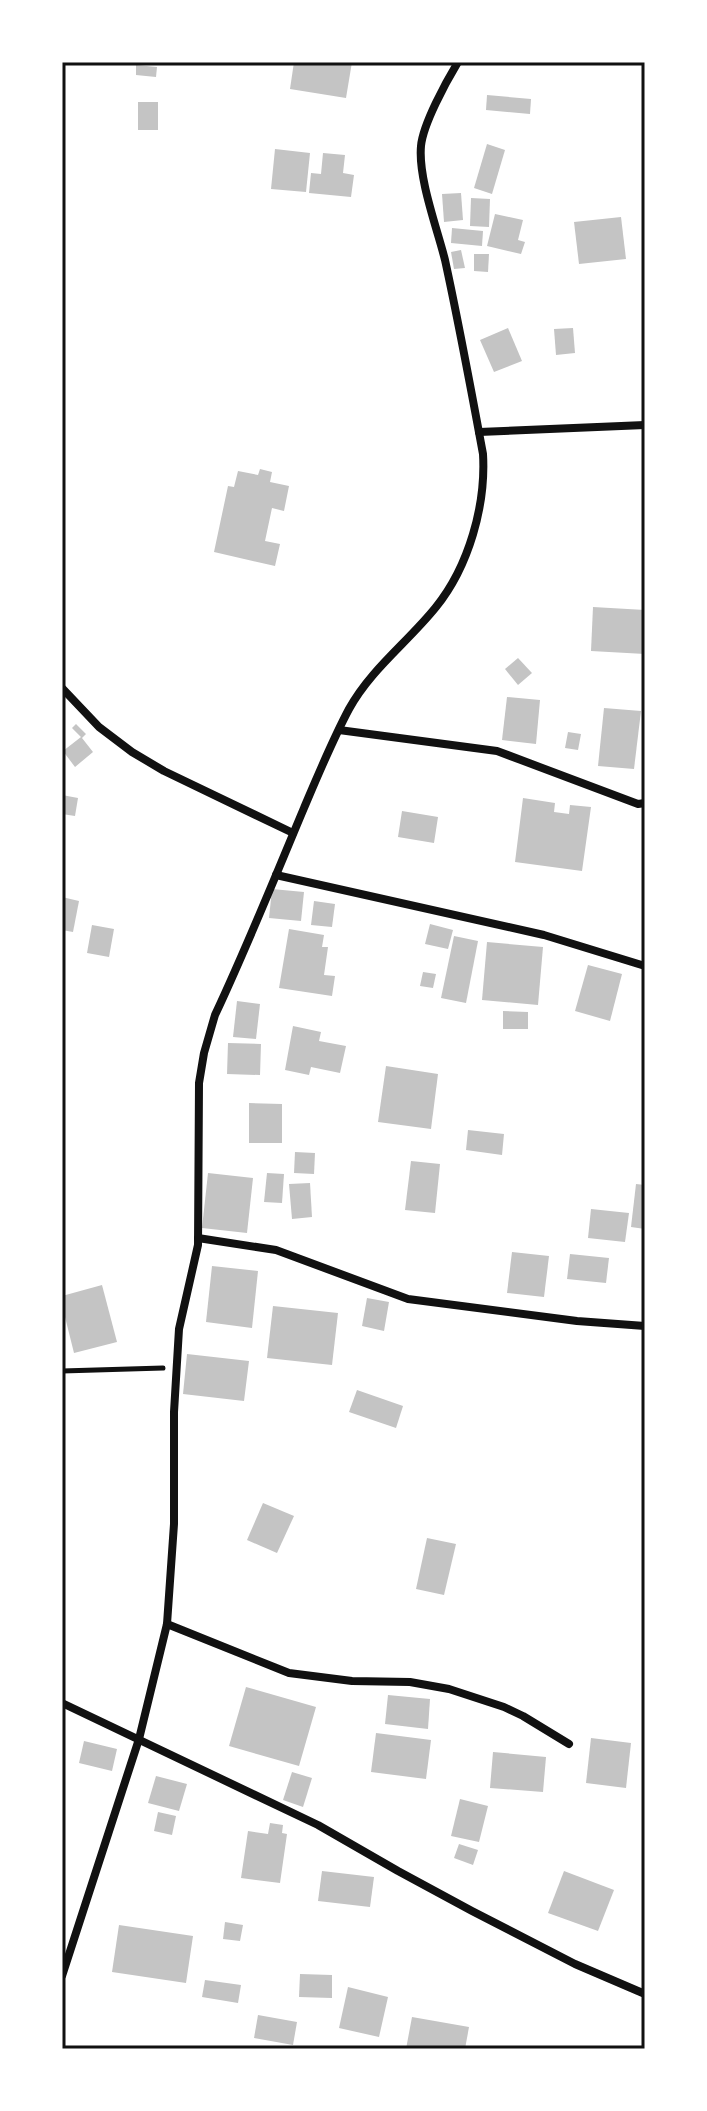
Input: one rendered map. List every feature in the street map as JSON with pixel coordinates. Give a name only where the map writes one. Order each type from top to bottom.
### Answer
[{"type":"street","points":[[62,1976],[139,1739],[167,1624],[174,1524],[176,1367],[179,1329],[198,1238],[199,1083],[204,1053],[215,1015],[350,707],[367,681],[436,607],[462,564],[481,505],[484,469],[479,432],[421,154],[424,133],[444,85],[458,62]]},
{"type":"street","points":[[479,432],[645,425]]},
{"type":"street","points":[[62,688],[99,727],[132,752],[164,771],[293,833]]},
{"type":"street","points":[[339,730],[497,751],[638,804],[645,803]]},
{"type":"street","points":[[276,875],[544,935],[645,966]]},
{"type":"street","points":[[198,1238],[276,1250],[408,1299],[577,1321],[645,1326]]},
{"type":"street","points":[[167,1624],[289,1673],[352,1681],[410,1682],[449,1689],[504,1707],[569,1744]]},
{"type":"street","points":[[62,1703],[318,1825],[398,1871],[575,1964],[645,1994]]},
{"type":"path","points":[[62,1371],[176,1367]]},
{"type":"building","points":[[294,62],[352,62],[346,98],[290,89]]},
{"type":"building","points":[[136,65],[157,67],[156,77],[136,75]]},
{"type":"building","points":[[487,95],[531,99],[530,114],[486,110]]},
{"type":"building","points":[[138,102],[158,102],[158,130],[138,130]]},
{"type":"building","points":[[487,144],[505,150],[492,194],[474,188]]},
{"type":"building","points":[[275,149],[310,153],[306,192],[271,189]]},
{"type":"building","points":[[323,153],[345,155],[343,173],[354,175],[351,197],[309,193],[311,173],[321,174]]},
{"type":"building","points":[[461,193],[463,220],[444,222],[442,194]]},
{"type":"building","points":[[471,198],[490,199],[489,227],[470,226]]},
{"type":"building","points":[[495,214],[523,220],[518,240],[525,242],[521,254],[487,246]]},
{"type":"building","points":[[621,217],[626,259],[579,264],[574,222]]},
{"type":"building","points":[[452,228],[483,231],[482,246],[451,243]]},
{"type":"building","points":[[461,250],[465,268],[454,269],[451,252]]},
{"type":"building","points":[[474,254],[489,254],[488,272],[474,271]]},
{"type":"building","points":[[508,328],[522,361],[494,372],[480,340]]},
{"type":"building","points":[[573,328],[575,353],[556,355],[554,329]]},
{"type":"building","points":[[260,469],[272,472],[270,482],[289,486],[284,511],[272,508],[265,541],[280,544],[275,566],[214,552],[228,486],[234,487],[238,471],[258,475]]},
{"type":"building","points":[[593,607],[645,610],[645,654],[591,651]]},
{"type":"building","points":[[518,658],[532,673],[518,685],[505,669]]},
{"type":"building","points":[[507,697],[540,700],[536,744],[502,740]]},
{"type":"building","points":[[604,708],[641,711],[634,769],[598,766]]},
{"type":"building","points":[[76,724],[86,734],[82,738],[93,752],[75,767],[63,751],[81,737],[72,728]]},
{"type":"building","points":[[568,732],[581,734],[578,750],[565,748]]},
{"type":"building","points":[[62,795],[78,798],[75,816],[62,814]]},
{"type":"building","points":[[523,798],[555,803],[554,812],[569,814],[570,805],[591,807],[582,871],[515,862]]},
{"type":"building","points":[[402,811],[438,817],[434,843],[398,837]]},
{"type":"building","points":[[272,889],[304,892],[301,921],[269,918]]},
{"type":"building","points":[[62,897],[79,901],[73,932],[62,930]]},
{"type":"building","points":[[314,901],[335,904],[332,927],[311,925]]},
{"type":"building","points":[[430,924],[453,930],[448,949],[425,944]]},
{"type":"building","points":[[92,925],[114,929],[109,957],[87,953]]},
{"type":"building","points":[[289,929],[324,935],[322,947],[328,947],[324,975],[335,976],[332,996],[279,988]]},
{"type":"building","points":[[454,936],[478,941],[466,1003],[441,998]]},
{"type":"building","points":[[487,942],[543,947],[538,1005],[482,1000]]},
{"type":"building","points":[[588,965],[622,974],[610,1021],[575,1011]]},
{"type":"building","points":[[423,972],[436,974],[433,988],[420,986]]},
{"type":"building","points":[[237,1001],[260,1004],[256,1039],[233,1037]]},
{"type":"building","points":[[503,1011],[528,1012],[528,1029],[503,1029]]},
{"type":"building","points":[[293,1026],[321,1032],[319,1041],[346,1046],[340,1073],[311,1067],[309,1075],[285,1070]]},
{"type":"building","points":[[228,1043],[261,1044],[260,1075],[227,1074]]},
{"type":"building","points":[[386,1066],[438,1074],[431,1129],[378,1122]]},
{"type":"building","points":[[249,1103],[282,1104],[282,1143],[249,1143]]},
{"type":"building","points":[[468,1130],[504,1134],[502,1155],[466,1150]]},
{"type":"building","points":[[295,1152],[315,1153],[314,1174],[294,1173]]},
{"type":"building","points":[[411,1161],[440,1164],[435,1213],[405,1210]]},
{"type":"building","points":[[208,1173],[253,1178],[247,1233],[202,1228]]},
{"type":"building","points":[[267,1173],[284,1174],[282,1203],[264,1202]]},
{"type":"building","points":[[310,1183],[312,1217],[292,1219],[289,1184]]},
{"type":"building","points":[[636,1184],[645,1185],[645,1229],[631,1227]]},
{"type":"building","points":[[591,1209],[629,1213],[625,1242],[588,1238]]},
{"type":"building","points":[[512,1252],[549,1256],[544,1297],[507,1293]]},
{"type":"building","points":[[570,1254],[609,1258],[606,1283],[567,1279]]},
{"type":"building","points":[[212,1266],[258,1271],[252,1328],[206,1322]]},
{"type":"building","points":[[102,1285],[117,1342],[74,1353],[62,1296]]},
{"type":"building","points":[[367,1298],[389,1302],[384,1331],[362,1326]]},
{"type":"building","points":[[273,1306],[338,1313],[332,1365],[267,1358]]},
{"type":"building","points":[[187,1354],[249,1361],[244,1401],[183,1394]]},
{"type":"building","points":[[357,1390],[403,1406],[396,1428],[349,1412]]},
{"type":"building","points":[[263,1503],[294,1516],[277,1553],[247,1540]]},
{"type":"building","points":[[427,1538],[456,1544],[444,1595],[416,1589]]},
{"type":"building","points":[[246,1687],[316,1707],[299,1766],[229,1746]]},
{"type":"building","points":[[388,1695],[430,1699],[428,1729],[385,1724]]},
{"type":"building","points":[[376,1733],[431,1740],[426,1779],[371,1772]]},
{"type":"building","points":[[591,1738],[631,1743],[626,1788],[586,1783]]},
{"type":"building","points":[[84,1741],[117,1749],[112,1771],[79,1763]]},
{"type":"building","points":[[493,1752],[546,1757],[543,1792],[490,1788]]},
{"type":"building","points":[[292,1772],[312,1778],[303,1807],[283,1800]]},
{"type":"building","points":[[156,1776],[187,1784],[179,1811],[148,1803]]},
{"type":"building","points":[[460,1799],[488,1806],[479,1842],[451,1836]]},
{"type":"building","points":[[158,1812],[176,1816],[172,1835],[154,1831]]},
{"type":"building","points":[[270,1823],[283,1825],[282,1833],[287,1834],[280,1883],[241,1878],[248,1831],[268,1834]]},
{"type":"building","points":[[459,1844],[478,1850],[473,1865],[454,1858]]},
{"type":"building","points":[[322,1871],[374,1877],[370,1907],[318,1901]]},
{"type":"building","points":[[564,1871],[614,1890],[598,1931],[548,1913]]},
{"type":"building","points":[[225,1922],[243,1925],[240,1941],[223,1939]]},
{"type":"building","points":[[119,1925],[193,1936],[186,1983],[112,1972]]},
{"type":"building","points":[[300,1974],[332,1975],[332,1998],[299,1997]]},
{"type":"building","points":[[205,1980],[241,1985],[238,2003],[202,1997]]},
{"type":"building","points":[[348,1987],[388,1997],[379,2037],[339,2028]]},
{"type":"building","points":[[258,2015],[297,2022],[293,2045],[254,2038]]},
{"type":"building","points":[[412,2017],[469,2027],[465,2049],[406,2049]]}]
